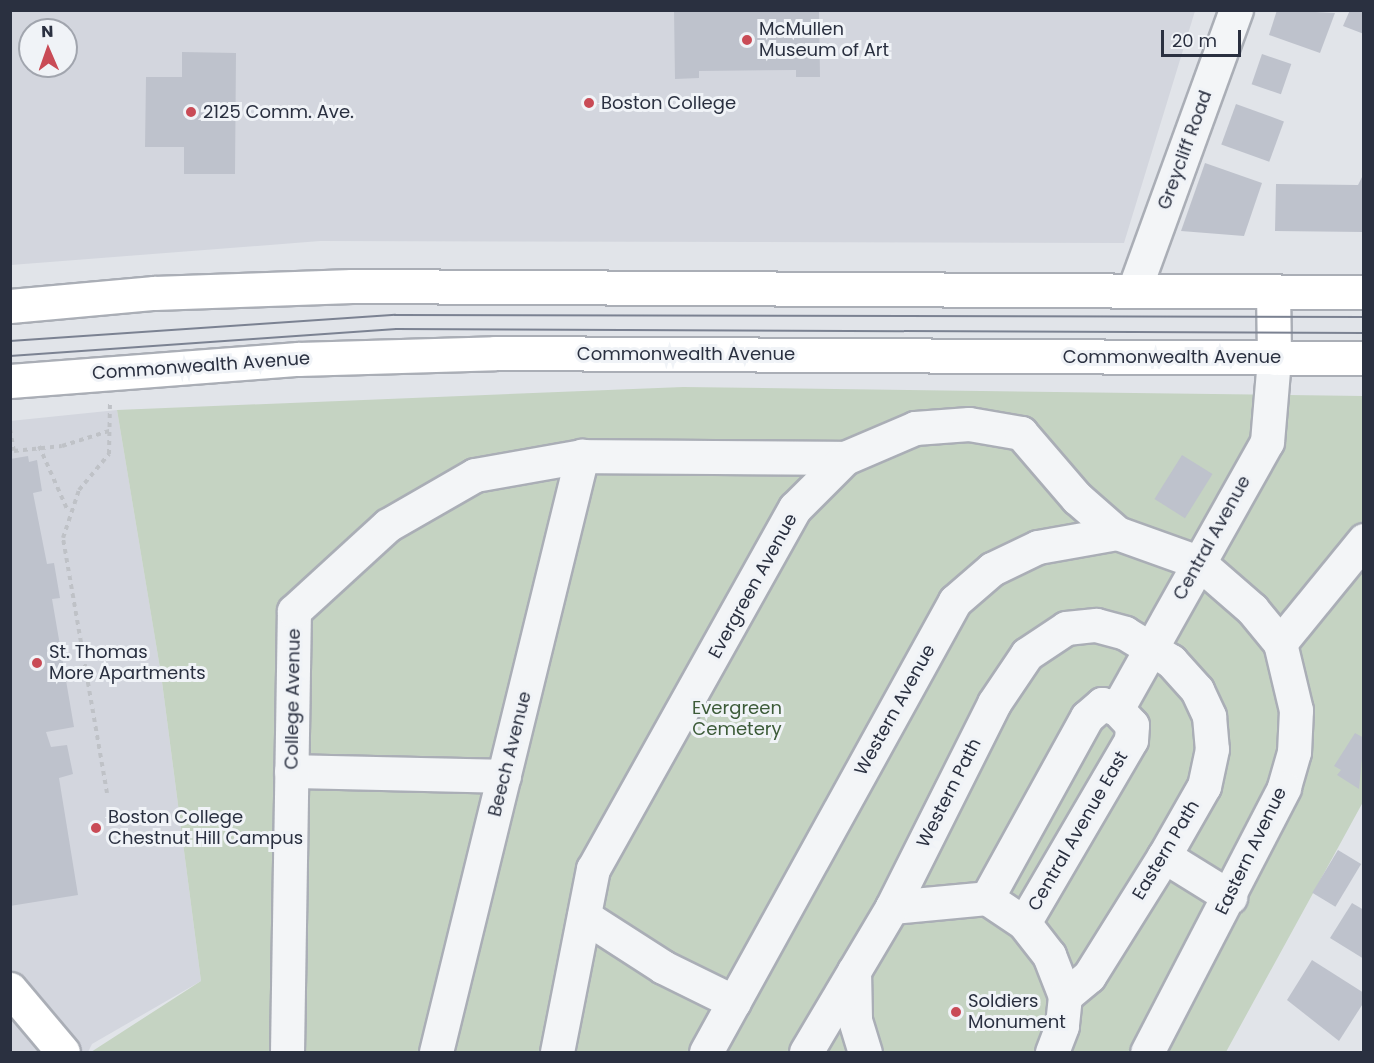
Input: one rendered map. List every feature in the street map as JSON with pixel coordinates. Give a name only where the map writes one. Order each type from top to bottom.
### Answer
[{"type":"main road","points":[[10,306],[154,293],[352,286],[1364,292]]},
{"type":"main road","points":[[1273,291],[1274,358]]},
{"type":"main road","name":"Commonwealth Avenue","points":[[10,381],[298,359],[495,353],[1364,358]]},
{"type":"main road","points":[[10,989],[63,1053]]},
{"type":"street","name":"Greycliff Road","points":[[1134,290],[1236,10]]},
{"type":"street","name":"Central Avenue","points":[[1117,709],[1267,442],[1274,358]]},
{"type":"street","name":"Evergreen Avenue","points":[[557,1053],[593,869],[795,507],[845,458],[915,428],[969,424],[1021,433],[1077,498],[1117,533]]},
{"type":"street","name":"College Avenue","points":[[286,1053],[294,610],[388,525],[475,475],[582,456],[845,458]]},
{"type":"street","name":"Beech Avenue","points":[[436,1053],[582,456]]},
{"type":"street","name":"Western Avenue","points":[[706,1053],[955,601],[992,569],[1038,547],[1117,533],[1198,562]]},
{"type":"street","points":[[1280,643],[1364,540]]},
{"type":"street","name":"Eastern Avenue","points":[[1147,1053],[1230,897],[1284,788],[1294,752],[1296,710],[1280,643],[1252,609],[1198,562]]},
{"type":"street","name":"Western Path","points":[[806,1053],[892,907],[994,703],[1028,654],[1066,628],[1096,625],[1152,646]]},
{"type":"street","name":"Eastern Path","points":[[1065,996],[1089,976],[1164,856],[1204,786],[1212,749],[1209,716],[1197,690],[1152,646]]},
{"type":"street","points":[[987,898],[1070,743],[1102,704],[1117,709]]},
{"type":"street","name":"Central Avenue East","points":[[1024,923],[1131,740],[1132,725],[1117,709]]},
{"type":"street","points":[[1070,743],[1111,774]]},
{"type":"street","points":[[291,771],[504,776]]},
{"type":"street","points":[[1164,856],[1230,897]]},
{"type":"street","points":[[892,907],[987,898],[1024,923],[1048,955],[1065,996],[1062,1026],[1052,1053]]},
{"type":"street","points":[[584,916],[663,967],[734,1002]]},
{"type":"street","points":[[854,971],[855,1020],[865,1053]]},
{"type":"path","points":[[107,793],[63,537],[68,511],[109,454],[112,430],[110,399]]},
{"type":"path","points":[[10,429],[14,451],[39,446],[62,446],[112,430]]},
{"type":"path","points":[[39,446],[68,511]]},
{"type":"shaded area","name":"Boston College","points":[[11,11],[1195,11],[1124,243],[320,241],[11,265]]},
{"type":"shaded area","name":"Boston College Chestnut Hill Campus","points":[[117,410],[161,674],[201,981],[92,1044],[88,1052],[11,1052],[10,421]]},
{"type":"green space","name":"Evergreen Cemetery","points":[[683,387],[1363,396],[1363,802],[1226,1052],[91,1052],[201,981],[161,674],[117,410]]},
{"type":"building","name":"McMullen Museum of Art","points":[[674,10],[819,10],[820,77],[796,77],[796,70],[699,71],[699,78],[675,79]]},
{"type":"building","points":[[1277,10],[1335,13],[1320,53],[1269,35]]},
{"type":"building","points":[[1350,10],[1364,10],[1364,34],[1343,26]]},
{"type":"building","name":"2125 Comm. Ave.","points":[[182,52],[236,53],[235,174],[184,174],[184,147],[145,147],[146,77],[182,77]]},
{"type":"building","points":[[1262,54],[1291,64],[1281,94],[1252,84]]},
{"type":"building","points":[[1236,104],[1284,121],[1269,162],[1221,144]]},
{"type":"building","points":[[1205,163],[1262,183],[1244,236],[1181,231]]},
{"type":"building","points":[[1364,173],[1364,232],[1275,231],[1276,184],[1358,185]]},
{"type":"building","points":[[1182,455],[1213,474],[1185,518],[1154,499]]},
{"type":"building","name":"St. Thomas More Apartments","points":[[28,456],[29,462],[37,460],[42,491],[33,493],[47,564],[54,563],[60,598],[52,599],[74,727],[46,732],[51,747],[67,745],[73,774],[59,778],[78,895],[10,906],[10,459]]},
{"type":"building","points":[[1355,733],[1364,738],[1359,789],[1337,775],[1341,770],[1334,766]]},
{"type":"building","points":[[1338,850],[1361,864],[1335,907],[1312,893]]},
{"type":"building","points":[[1352,903],[1364,910],[1364,959],[1330,938]]},
{"type":"building","points":[[1312,960],[1364,993],[1364,1002],[1339,1041],[1287,1000]]},
{"type":"tram line","points":[[10,341],[395,315],[1364,317]]},
{"type":"tram line","points":[[10,356],[396,329],[1364,333]]},
{"type":"place","name":"McMullen Museum of Art","points":[[747,40]]},
{"type":"place","name":"Boston College","points":[[589,103]]},
{"type":"place","name":"2125 Comm. Ave.","points":[[191,112]]},
{"type":"place","name":"St. Thomas More Apartments","points":[[37,663]]},
{"type":"place","name":"Boston College Chestnut Hill Campus","points":[[96,828]]},
{"type":"place","name":"Soldiers Monument","points":[[956,1012]]}]
